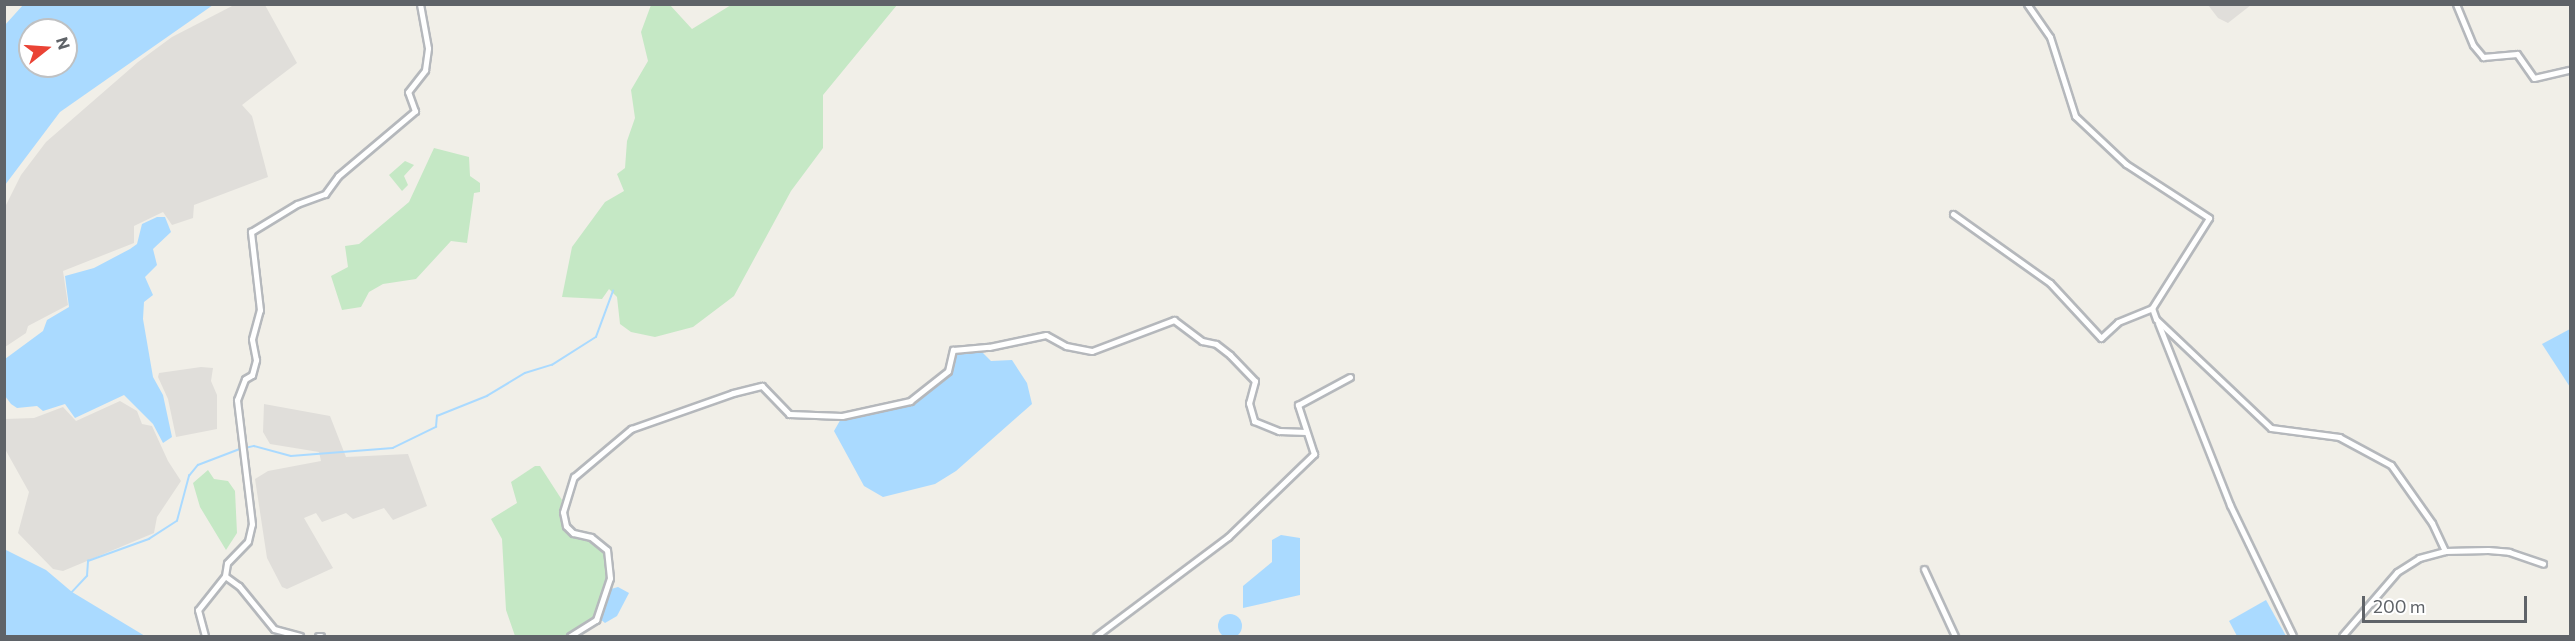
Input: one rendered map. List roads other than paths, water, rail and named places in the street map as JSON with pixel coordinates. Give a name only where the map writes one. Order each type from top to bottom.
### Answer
[{"type":"street","points":[[205,636],[197,612],[225,576],[227,563],[248,541],[252,524],[241,456],[237,400],[245,379],[252,375],[256,360],[252,339],[260,310],[251,232],[297,204],[324,194],[338,176],[415,111],[408,92],[425,70],[428,48],[420,4]]},
{"type":"street","points":[[1953,213],[2050,284],[2101,338],[2118,322],[2152,308],[2208,218],[2126,164],[2075,116],[2050,37],[2027,4]]},
{"type":"street","points":[[2456,4],[2473,45],[2483,57],[2517,54],[2534,78],[2571,70]]},
{"type":"street","points":[[2152,308],[2230,505],[2293,636]]},
{"type":"street","points":[[2156,319],[2271,428],[2339,437],[2391,465],[2432,522],[2445,551]]},
{"type":"street","points":[[570,636],[596,620],[610,578],[608,552],[591,537],[573,533],[566,526],[563,512],[574,477],[631,429],[708,400],[762,386],[789,414],[842,416],[910,401],[948,371],[953,350],[989,347],[1046,335],[1066,346],[1092,351],[1174,320],[1202,341],[1216,344],[1255,381],[1249,403],[1254,421],[1278,430],[1306,432]]},
{"type":"street","points":[[1096,636],[1228,537],[1314,454],[1298,405],[1350,377]]},
{"type":"street","points":[[2342,636],[2397,572],[2419,558],[2445,551],[2509,552],[2543,564]]},
{"type":"street","points":[[1924,569],[1955,636]]},
{"type":"street","points":[[225,576],[239,586],[274,629],[300,636]]},
{"type":"water","points":[[23,4],[213,5],[60,112],[5,185],[5,25]]},
{"type":"water","points":[[157,217],[165,217],[171,232],[153,249],[157,265],[145,277],[153,295],[144,302],[143,319],[153,377],[163,395],[172,437],[163,443],[153,424],[124,395],[75,418],[65,404],[43,411],[37,406],[17,408],[11,404],[5,396],[5,359],[43,331],[47,320],[69,307],[65,276],[94,268],[130,249],[137,244],[142,224]]},
{"type":"water","points":[[2570,329],[2570,387],[2542,344]]},
{"type":"water","points":[[981,351],[991,361],[1012,360],[1027,383],[1032,404],[956,471],[935,484],[883,497],[864,486],[834,431],[842,417],[914,403],[954,370],[955,353]]},
{"type":"water","points":[[1281,535],[1300,538],[1300,595],[1243,608],[1243,586],[1272,562],[1272,540]]},
{"type":"water","points":[[4,549],[46,570],[72,592],[145,636],[5,636]]},
{"type":"water","points":[[618,587],[629,593],[617,616],[605,623],[600,619],[606,600],[611,589]]},
{"type":"water","points":[[2266,600],[2286,636],[2237,636],[2229,621]]},
{"type":"water","points":[[1230,614],[1235,615],[1241,621],[1241,631],[1235,637],[1230,638],[1225,637],[1219,631],[1218,626],[1219,621],[1225,615]]},
{"type":"waterway","points":[[245,448],[254,446],[291,456],[393,448],[436,427],[437,416],[487,396],[525,373],[552,365],[596,337],[613,291]]},
{"type":"waterway","points":[[72,592],[87,576],[88,561],[149,539],[177,521],[189,476],[198,465],[240,449]]}]
